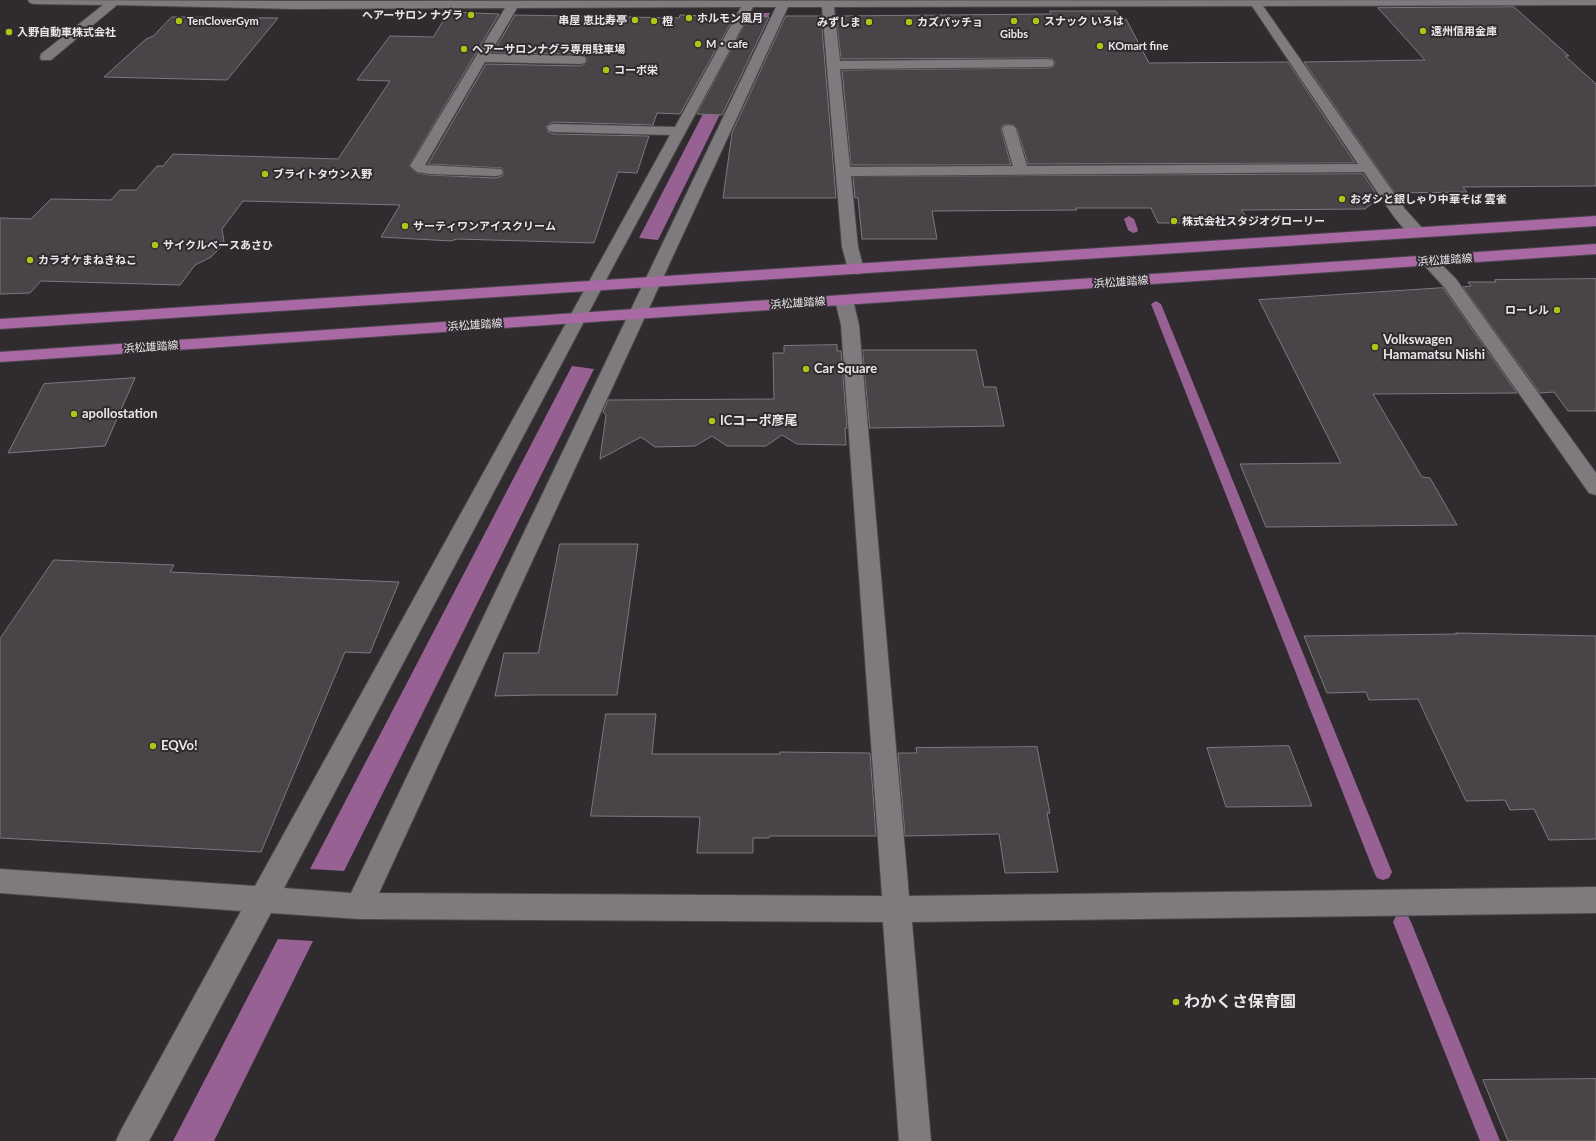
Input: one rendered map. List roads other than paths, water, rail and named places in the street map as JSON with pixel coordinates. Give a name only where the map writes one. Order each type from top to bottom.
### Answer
[{"type":"main road","points":[[0,324],[1596,221]]},
{"type":"main road","name":"浜松雄踏線","points":[[0,358],[1596,249]]},
{"type":"street","points":[[34,0],[113,3],[457,2],[513,4],[750,2],[1596,1]]},
{"type":"street","points":[[132,1141],[594,286],[750,2]]},
{"type":"street","points":[[359,906],[784,2]]},
{"type":"street","points":[[1255,2],[1368,168],[1399,212],[1417,232]]},
{"type":"street","points":[[46,57],[113,3]]},
{"type":"street","points":[[828,3],[842,172],[850,247],[856,269]]},
{"type":"street","points":[[489,188],[499,167],[430,170],[422,169],[417,166],[513,4]]},
{"type":"street","points":[[482,58],[580,60]]},
{"type":"street","points":[[833,64],[1048,63]]},
{"type":"street","points":[[554,128],[679,131]]},
{"type":"street","points":[[1009,129],[1022,170]]},
{"type":"street","points":[[842,172],[1368,168]]},
{"type":"street","points":[[1429,261],[1450,283],[1596,488]]},
{"type":"street","points":[[844,300],[850,325],[915,1141]]},
{"type":"street","points":[[0,881],[359,906],[897,909],[1596,900]]},
{"type":"waterway","points":[[1129,219],[1133,230]]},
{"type":"waterway","points":[[1156,304],[1383,872]]},
{"type":"waterway","points":[[1402,922],[1490,1141]]},
{"type":"place","name":"ヘアーサロン ナグラ","points":[[471,15]]},
{"type":"place","name":"ホルモン風月","points":[[689,18]]},
{"type":"place","name":"串屋 恵比寿亭","points":[[635,20]]},
{"type":"place","name":"TenCloverGym","points":[[179,21]]},
{"type":"place","name":"橙","points":[[654,21]]},
{"type":"place","name":"Gibbs","points":[[1014,21]]},
{"type":"place","name":"スナック いろは","points":[[1036,21]]},
{"type":"place","name":"みずしま","points":[[869,22]]},
{"type":"place","name":"カズパッチョ","points":[[909,22]]},
{"type":"place","name":"遠州信用金庫","points":[[1423,31]]},
{"type":"place","name":"入野自動車株式会社","points":[[9,32]]},
{"type":"place","name":"M・cafe","points":[[698,44]]},
{"type":"place","name":"KOmart fine","points":[[1100,46]]},
{"type":"place","name":"ヘアーサロンナグラ専用駐車場","points":[[464,49]]},
{"type":"place","name":"コーポ栄","points":[[606,70]]},
{"type":"place","name":"ブライトタウン入野","points":[[265,174]]},
{"type":"place","name":"おダシと銀しゃり中華そば 雲雀","points":[[1342,199]]},
{"type":"place","name":"株式会社スタジオグローリー","points":[[1174,221]]},
{"type":"place","name":"サーティワンアイスクリーム","points":[[405,226]]},
{"type":"place","name":"サイクルベースあさひ","points":[[155,245]]},
{"type":"place","name":"カラオケまねきねこ","points":[[30,260]]},
{"type":"place","name":"ローレル","points":[[1557,310]]},
{"type":"place","name":"Volkswagen Hamamatsu Nishi","points":[[1375,347]]},
{"type":"place","name":"Car Square","points":[[806,369]]},
{"type":"place","name":"apollostation","points":[[74,414]]},
{"type":"place","name":"ICコーポ彦尾","points":[[712,421]]},
{"type":"place","name":"EQVo!","points":[[153,746]]},
{"type":"place","name":"わかくさ保育園","points":[[1176,1002]]}]
